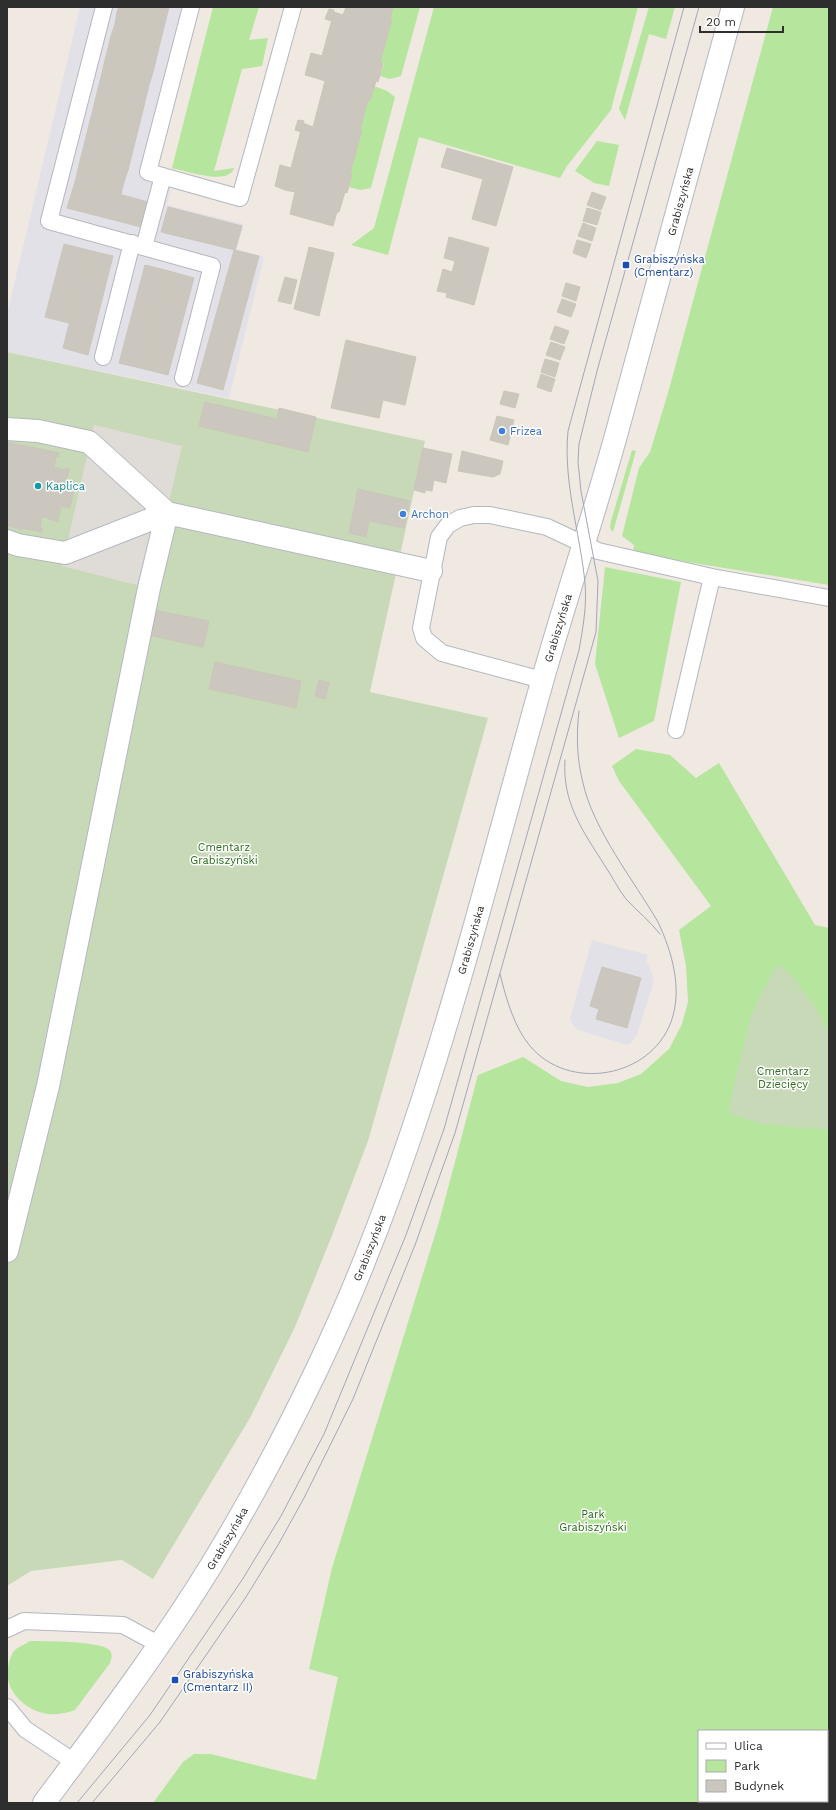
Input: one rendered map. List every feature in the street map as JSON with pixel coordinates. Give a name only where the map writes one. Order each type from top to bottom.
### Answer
[{"type":"main road","name":"Grabiszyńska","points":[[44,1803],[73,1761],[117,1704],[152,1641],[211,1564],[284,1436],[320,1365],[359,1278],[398,1177],[442,1038],[542,680],[616,433],[733,7]]},
{"type":"main road","points":[[7,430],[38,431],[89,442],[167,513],[431,571]]},
{"type":"main road","points":[[7,541],[18,545],[65,553],[167,513]]},
{"type":"main road","points":[[7,1251],[48,1086],[149,588],[167,513]]},
{"type":"lane","points":[[104,7],[49,221],[212,266],[183,378]]},
{"type":"lane","points":[[191,7],[148,172],[240,198],[293,7]]},
{"type":"lane","points":[[103,357],[138,245],[163,176]]},
{"type":"lane","points":[[542,680],[456,658],[442,653],[424,638],[421,628],[439,536],[448,525],[460,518],[474,515],[490,515],[510,518],[547,527],[598,551],[712,577],[829,598]]},
{"type":"lane","points":[[676,730],[712,577]]},
{"type":"lane","points":[[7,1629],[24,1621],[123,1625],[152,1641]]},
{"type":"lane","points":[[7,1707],[25,1729],[73,1761]]},
{"type":"shaded area","points":[[80,7],[194,7],[148,182],[171,189],[167,205],[244,224],[237,249],[264,257],[229,398],[7,352],[7,314]]},
{"type":"shaded area","points":[[94,425],[182,446],[149,588],[62,566]]},
{"type":"shaded area","points":[[592,940],[648,955],[646,962],[649,965],[654,981],[637,1035],[632,1042],[627,1045],[578,1030],[573,1025],[570,1018]]},
{"type":"green space","points":[[213,7],[259,7],[249,40],[268,38],[262,66],[242,69],[214,171],[234,168],[230,173],[224,176],[216,177],[172,168]]},
{"type":"green space","points":[[393,7],[420,7],[401,76],[390,79],[380,76],[384,63],[380,62],[392,20],[390,19]]},
{"type":"green space","points":[[434,7],[638,7],[611,110],[567,166],[560,178],[419,137],[388,255],[351,245],[374,228]]},
{"type":"green space","points":[[649,7],[675,7],[666,39],[649,34],[625,120],[619,109]]},
{"type":"green space","points":[[773,7],[829,7],[829,585],[633,553],[634,545],[622,536],[639,468],[650,452],[668,393]]},
{"type":"green space","points":[[374,86],[387,91],[395,97],[371,188],[360,190],[349,187],[352,175],[350,174],[362,131],[360,130],[368,100],[370,101]]},
{"type":"green space","points":[[597,141],[619,145],[609,186],[594,183],[575,171]]},
{"type":"green space","name":"Cmentarz Grabiszyński","points":[[7,352],[425,441],[370,692],[488,718],[368,1141],[331,1238],[295,1327],[250,1418],[153,1579],[122,1560],[31,1571],[7,1586]]},
{"type":"green space","points":[[632,450],[636,451],[613,532],[610,528],[611,521]]},
{"type":"green space","points":[[605,567],[681,582],[654,721],[619,738],[595,664]]},
{"type":"green space","name":"Park Grabiszyński","points":[[636,749],[670,755],[696,778],[719,763],[815,925],[829,928],[829,1803],[153,1803],[183,1762],[194,1754],[211,1754],[316,1780],[338,1677],[309,1669],[332,1568],[439,1222],[478,1075],[523,1057],[561,1081],[588,1087],[618,1083],[641,1074],[669,1049],[682,1024],[688,1002],[686,966],[679,930],[711,906],[619,781],[612,766]]},
{"type":"green space","name":"Cmentarz Dziecięcy","points":[[780,965],[791,975],[816,1008],[829,1036],[829,1130],[762,1124],[730,1114],[729,1106],[751,1015],[775,968]]},
{"type":"green space","points":[[30,1641],[93,1644],[110,1650],[112,1655],[110,1663],[75,1710],[62,1714],[48,1714],[32,1709],[25,1704],[13,1692],[9,1684],[8,1668],[12,1655],[16,1649]]},
{"type":"building","points":[[119,7],[146,7],[143,19],[117,12]]},
{"type":"building","points":[[146,7],[154,7],[168,11],[165,23],[143,17]]},
{"type":"building","points":[[154,7],[169,7],[168,11]]},
{"type":"building","points":[[346,7],[393,7],[390,19],[392,20],[380,62],[383,63],[378,82],[376,81],[370,101],[368,100],[360,130],[362,130],[350,174],[352,174],[347,193],[345,192],[333,226],[290,214],[295,192],[285,190],[303,123],[313,127],[325,81],[316,78],[334,12],[343,15]]},
{"type":"building","points":[[329,9],[334,10],[332,21],[325,19]]},
{"type":"building","points":[[117,12],[143,19],[140,31],[115,24]]},
{"type":"building","points":[[143,17],[165,23],[162,35],[140,29]]},
{"type":"building","points":[[115,24],[140,31],[136,43],[111,36]]},
{"type":"building","points":[[140,29],[162,35],[159,47],[137,41]]},
{"type":"building","points":[[111,36],[136,43],[133,55],[108,48]]},
{"type":"building","points":[[137,41],[159,47],[156,60],[134,53]]},
{"type":"building","points":[[108,48],[133,55],[130,67],[105,60]]},
{"type":"building","points":[[134,53],[156,60],[153,72],[131,66]]},
{"type":"building","points":[[311,53],[322,56],[316,78],[305,75]]},
{"type":"building","points":[[105,60],[130,67],[127,79],[102,73]]},
{"type":"building","points":[[131,66],[153,72],[149,85],[127,79]]},
{"type":"building","points":[[102,73],[127,79],[124,91],[99,85]]},
{"type":"building","points":[[127,79],[149,85],[146,97],[124,91]]},
{"type":"building","points":[[99,85],[124,91],[121,103],[96,97]]},
{"type":"building","points":[[124,91],[146,97],[143,110],[121,103]]},
{"type":"building","points":[[96,97],[121,103],[118,116],[93,109]]},
{"type":"building","points":[[121,103],[143,110],[140,122],[118,116]]},
{"type":"building","points":[[93,109],[118,116],[115,128],[90,121]]},
{"type":"building","points":[[118,116],[140,122],[137,134],[115,128]]},
{"type":"building","points":[[298,120],[304,121],[301,132],[295,130]]},
{"type":"building","points":[[90,121],[115,128],[112,140],[87,133]]},
{"type":"building","points":[[115,128],[137,134],[134,146],[112,140]]},
{"type":"building","points":[[87,133],[112,140],[109,152],[84,145]]},
{"type":"building","points":[[112,140],[134,146],[131,158],[109,152]]},
{"type":"building","points":[[84,145],[109,152],[105,164],[81,157]]},
{"type":"building","points":[[447,148],[513,167],[496,226],[472,219],[483,179],[441,167]]},
{"type":"building","points":[[109,152],[131,158],[128,170],[105,164]]},
{"type":"building","points":[[81,157],[105,164],[103,176],[78,169]]},
{"type":"building","points":[[105,164],[128,170],[124,182],[103,176]]},
{"type":"building","points":[[280,165],[291,168],[285,190],[275,186]]},
{"type":"building","points":[[78,169],[103,176],[99,188],[75,182]]},
{"type":"building","points":[[103,176],[124,182],[121,194],[99,188]]},
{"type":"building","points":[[75,182],[148,202],[141,227],[67,208]]},
{"type":"building","points":[[592,192],[606,197],[601,210],[587,205]]},
{"type":"building","points":[[168,207],[242,226],[235,250],[161,232]]},
{"type":"building","points":[[587,208],[601,212],[597,225],[583,221]]},
{"type":"building","points":[[583,223],[596,228],[592,241],[578,236]]},
{"type":"building","points":[[449,237],[489,248],[474,305],[446,297],[455,261],[444,258]]},
{"type":"building","points":[[577,240],[591,244],[586,258],[573,253]]},
{"type":"building","points":[[64,244],[88,250],[69,323],[45,317]]},
{"type":"building","points":[[309,247],[334,253],[319,316],[294,309]]},
{"type":"building","points":[[88,250],[113,256],[88,355],[63,348]]},
{"type":"building","points":[[234,250],[259,256],[223,390],[197,383]]},
{"type":"building","points":[[145,265],[169,271],[144,369],[119,363]]},
{"type":"building","points":[[443,269],[452,272],[447,293],[437,291]]},
{"type":"building","points":[[169,271],[194,278],[168,375],[144,369]]},
{"type":"building","points":[[285,277],[297,280],[291,304],[278,301]]},
{"type":"building","points":[[566,283],[580,287],[576,301],[562,296]]},
{"type":"building","points":[[562,299],[576,304],[571,317],[557,312]]},
{"type":"building","points":[[555,326],[569,331],[564,344],[550,339]]},
{"type":"building","points":[[346,340],[416,357],[405,405],[383,400],[379,418],[331,408]]},
{"type":"building","points":[[551,342],[565,347],[560,360],[546,355]]},
{"type":"building","points":[[545,359],[559,363],[555,377],[541,372]]},
{"type":"building","points":[[541,374],[555,379],[551,392],[537,387]]},
{"type":"building","points":[[504,391],[519,394],[515,408],[500,404]]},
{"type":"building","points":[[205,402],[277,419],[279,408],[316,417],[308,452],[199,426]]},
{"type":"building","points":[[497,416],[514,420],[508,445],[490,440]]},
{"type":"building","name":"Kaplica","points":[[7,442],[59,453],[58,457],[56,456],[54,467],[65,470],[66,468],[69,469],[65,485],[74,487],[70,508],[61,506],[58,522],[42,516],[40,528],[42,528],[42,532],[22,528],[22,530],[7,525]]},
{"type":"building","points":[[423,448],[452,454],[446,483],[434,480],[432,491],[425,490],[425,493],[414,490]]},
{"type":"building","points":[[462,451],[503,461],[500,474],[493,477],[458,471]]},
{"type":"building","points":[[358,489],[410,501],[404,528],[369,521],[366,537],[349,533]]},
{"type":"building","points":[[154,610],[209,621],[203,647],[148,635]]},
{"type":"building","points":[[215,662],[301,681],[296,708],[209,689]]},
{"type":"building","points":[[319,680],[329,683],[325,699],[315,696]]},
{"type":"building","points":[[602,967],[641,978],[627,1028],[596,1019],[599,1009],[590,1006]]},
{"type":"tram line","points":[[77,1803],[150,1715],[242,1580],[281,1516],[324,1434],[406,1235],[444,1129],[579,650],[584,616],[585,583],[570,488],[567,450],[568,431],[684,7]]},
{"type":"tram line","points":[[92,1803],[160,1722],[246,1597],[278,1545],[304,1498],[353,1399],[415,1245],[455,1133],[596,632],[598,581],[581,491],[578,462],[579,444],[597,371],[699,7]]},
{"type":"tram line","points":[[500,974],[511,1012],[524,1038],[530,1046],[546,1060],[566,1070],[586,1073],[607,1072],[627,1066],[646,1056],[661,1041],[671,1022],[676,997],[676,984],[668,946],[658,922],[615,854],[588,800],[578,756],[577,738],[579,711]]},
{"type":"tram line","points":[[565,760],[567,790],[576,816],[589,841],[626,899],[660,934]]},
{"type":"place","name":"Grabiszyńska (Cmentarz)","points":[[626,265]]},
{"type":"place","name":"Frizea","points":[[502,431]]},
{"type":"place","name":"Kaplica","points":[[38,486]]},
{"type":"place","name":"Archon","points":[[403,514]]},
{"type":"place","name":"Grabiszyńska (Cmentarz II)","points":[[175,1680]]}]
